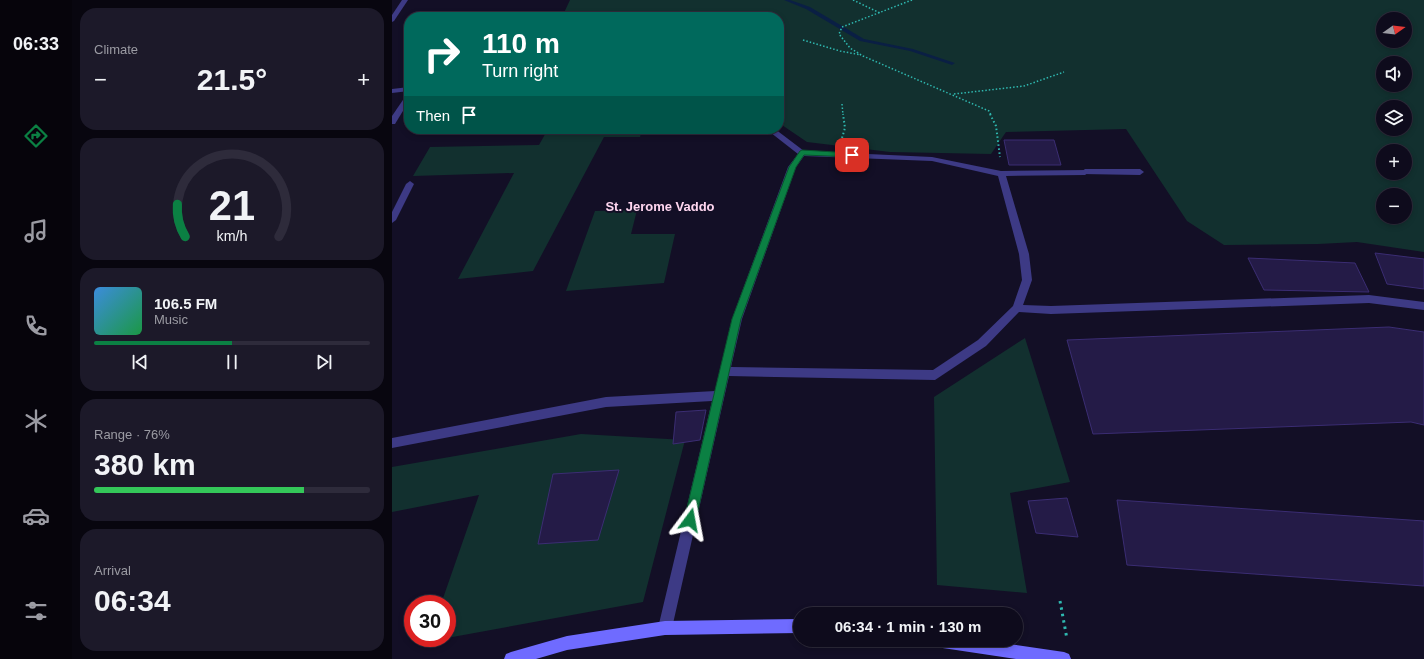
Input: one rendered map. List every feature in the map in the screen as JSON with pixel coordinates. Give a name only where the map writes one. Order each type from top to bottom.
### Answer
[{"type":"main road","points":[[511,659],[566,643],[665,628],[793,626]]},
{"type":"main road","points":[[983,647],[1064,659]]},
{"type":"street","points":[[392,20],[405,0]]},
{"type":"street","points":[[392,91],[404,90]]},
{"type":"street","points":[[392,122],[404,103]]},
{"type":"street","points":[[777,134],[802,153],[932,159],[1002,174],[1140,172]]},
{"type":"street","points":[[665,628],[737,319],[792,167],[802,153]]},
{"type":"street","points":[[725,371],[935,375],[982,343],[1017,308],[1027,280],[1024,254],[1002,174]]},
{"type":"street","points":[[392,220],[410,184]]},
{"type":"street","points":[[1017,308],[1051,310],[1369,299],[1424,306]]},
{"type":"street","points":[[392,443],[606,402],[719,396]]},
{"type":"path","points":[[853,0],[880,14]]},
{"type":"path","points":[[912,0],[880,14],[842,27],[839,34],[850,48],[863,56],[896,72],[953,94],[989,111],[996,126],[1002,174]]},
{"type":"path","points":[[803,40],[863,56]]},
{"type":"path","points":[[953,94],[1024,86],[1064,72]]},
{"type":"path","points":[[837,154],[845,128],[842,104]]},
{"type":"path","points":[[1060,601],[1068,645]]},
{"type":"green space","points":[[570,0],[1424,0],[1424,252],[1357,242],[1224,245],[1187,221],[1126,129],[1006,132],[991,154],[890,152],[807,142],[784,126],[784,12],[564,12]]},
{"type":"green space","points":[[545,134],[641,134],[640,137],[604,137],[533,271],[458,279],[514,173],[413,176],[430,147],[539,145]]},
{"type":"green space","points":[[637,210],[631,234],[675,234],[664,283],[566,291],[595,211]]},
{"type":"green space","points":[[1025,338],[1070,482],[1010,493],[1027,593],[937,585],[934,397]]},
{"type":"green space","points":[[581,434],[685,440],[643,602],[456,636],[456,595],[444,595],[479,495],[392,512],[392,467]]},
{"type":"building","points":[[1004,140],[1054,140],[1061,165],[1009,165]]},
{"type":"building","points":[[1375,253],[1424,259],[1424,289],[1387,284]]},
{"type":"building","points":[[1248,258],[1355,263],[1369,292],[1264,290]]},
{"type":"building","points":[[1389,327],[1424,332],[1424,425],[1411,422],[1093,434],[1067,340]]},
{"type":"building","points":[[706,410],[700,440],[673,444],[676,412]]},
{"type":"building","points":[[619,470],[598,540],[538,544],[553,474]]},
{"type":"building","points":[[1067,498],[1078,537],[1036,533],[1028,501]]},
{"type":"building","points":[[1117,500],[1424,521],[1424,586],[1127,565]]},
{"type":"waterway","points":[[786,0],[808,8],[862,40],[911,50],[952,63]]},
{"type":"district","name":"St. Jerome Vaddo","points":[[660,206]]},
{"type":"route","points":[[690,520],[737,319],[792,167],[802,153],[852,155]]}]
